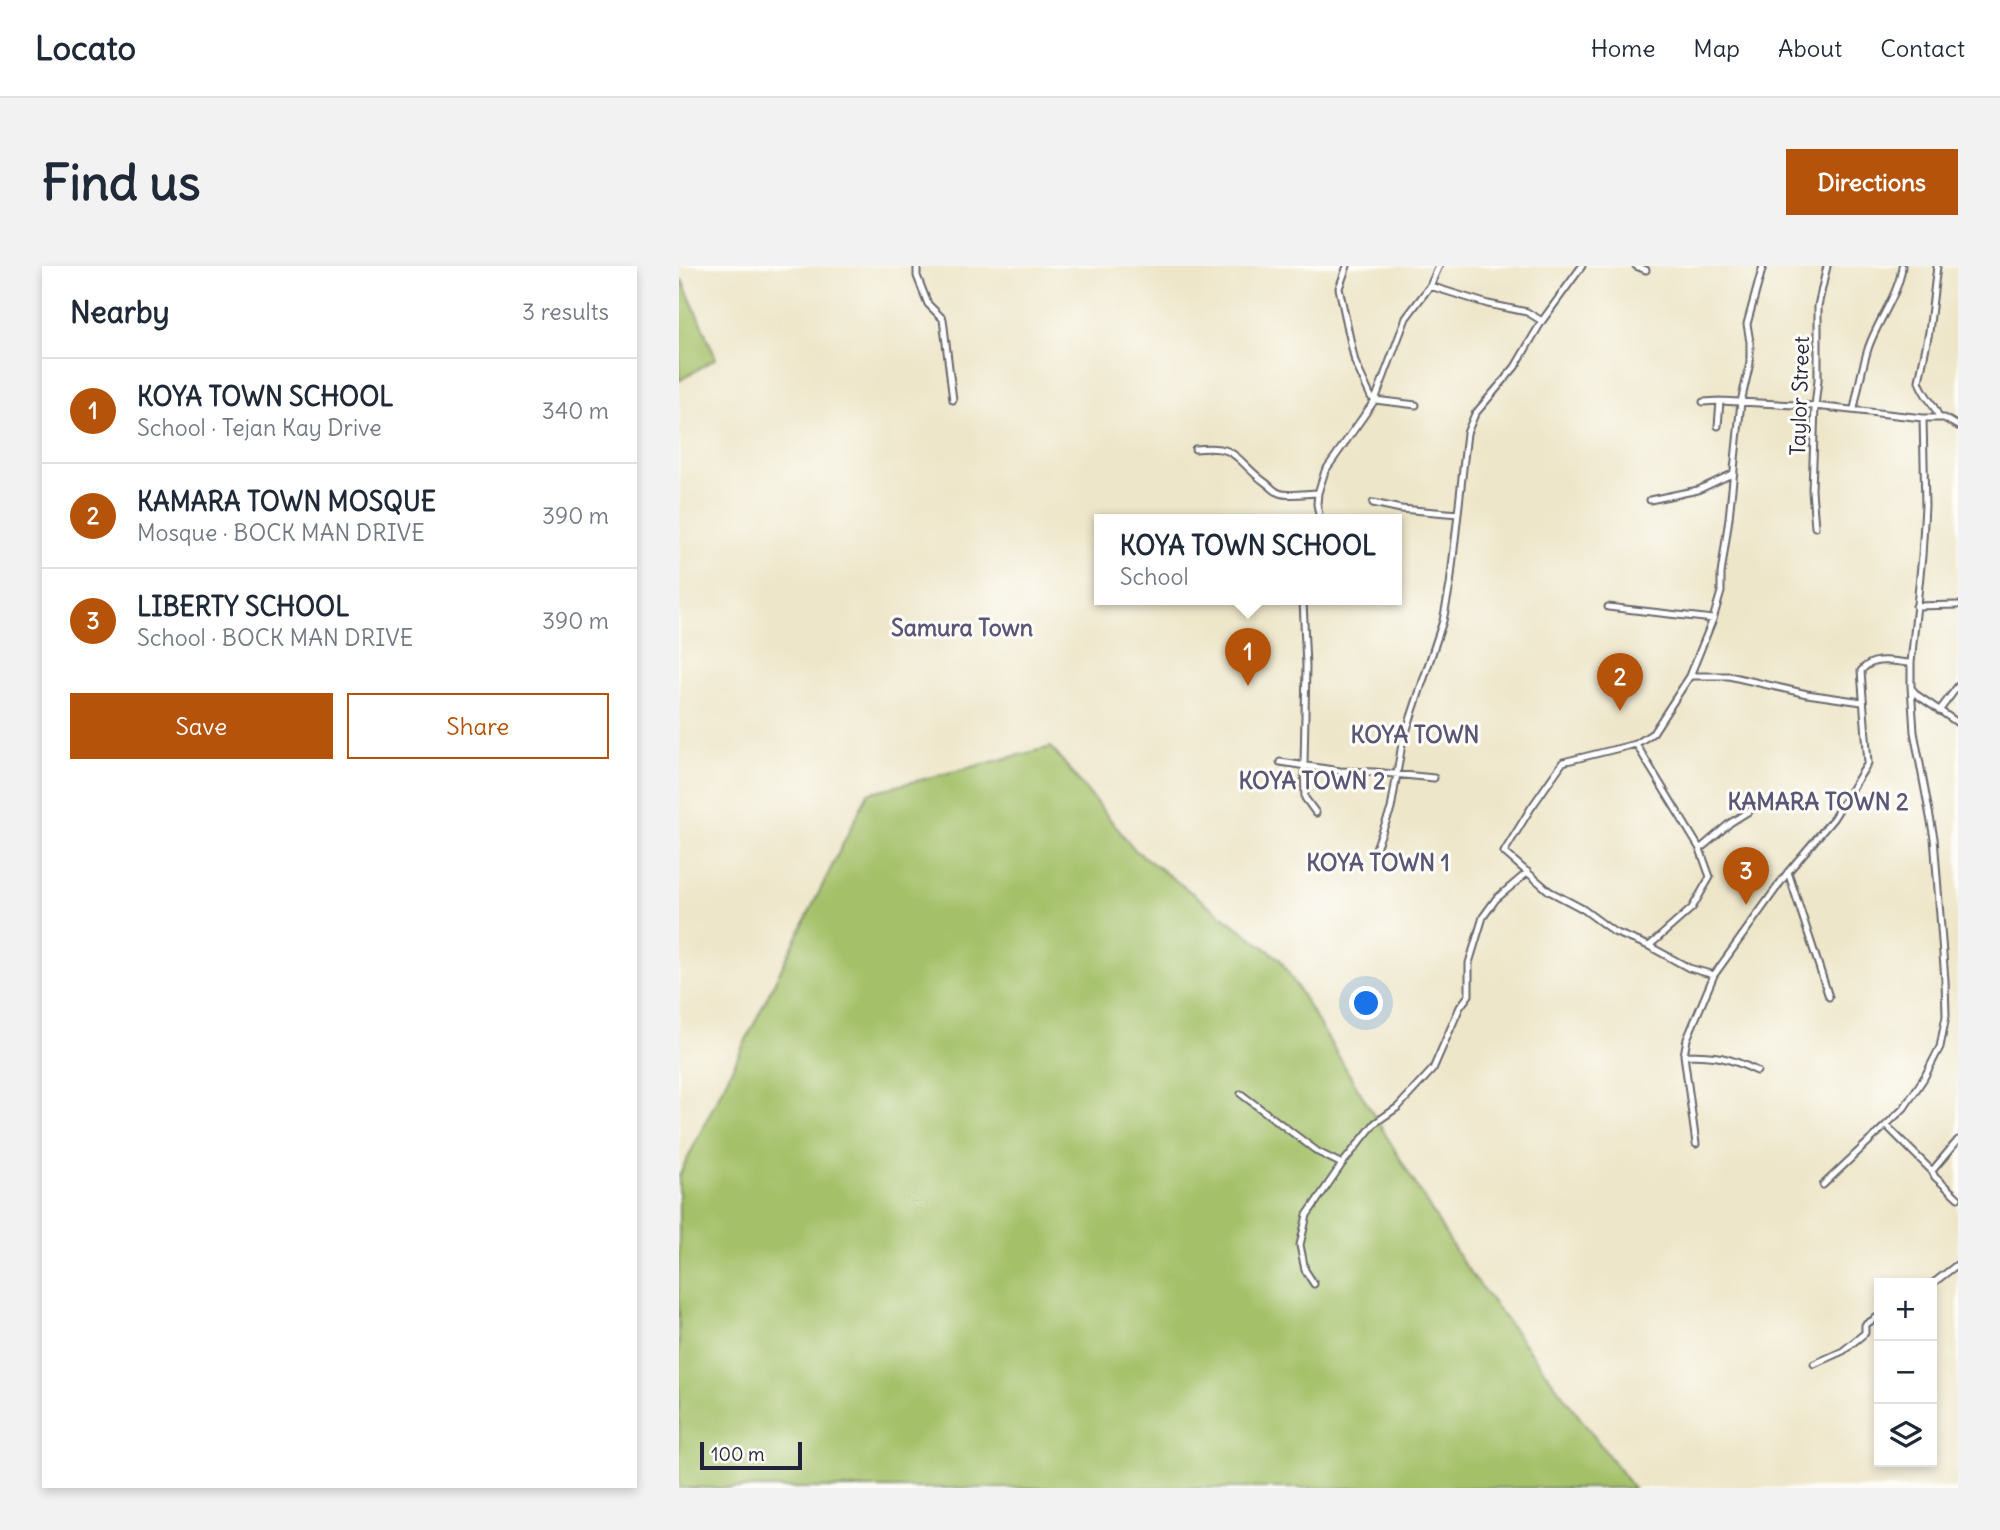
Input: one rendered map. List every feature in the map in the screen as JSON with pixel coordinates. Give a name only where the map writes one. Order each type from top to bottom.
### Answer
[{"type":"street","points":[[918,266],[916,276],[928,304],[943,319],[953,400]]},
{"type":"street","points":[[1347,266],[1339,288],[1355,362],[1371,397],[1375,400],[1416,405]]},
{"type":"street","points":[[1319,514],[1318,493],[1325,471],[1375,400],[1406,318],[1430,286],[1439,266]]},
{"type":"street","points":[[1376,848],[1391,810],[1402,744],[1443,621],[1450,586],[1467,433],[1475,414],[1515,367],[1542,321],[1582,266]]},
{"type":"street","points":[[1636,266],[1646,270]]},
{"type":"street","points":[[1714,975],[1689,968],[1649,946],[1614,932],[1583,909],[1549,891],[1504,852],[1563,762],[1636,744],[1653,733],[1690,676],[1721,592],[1741,402],[1750,363],[1747,324],[1763,266]]},
{"type":"street","name":"Taylor Street","points":[[1815,527],[1812,489],[1818,380],[1818,306],[1827,266]]},
{"type":"street","points":[[1854,409],[1868,348],[1896,288],[1902,266]]},
{"type":"street","points":[[1937,266],[1929,332],[1919,381],[1939,418]]},
{"type":"street","points":[[1430,286],[1488,304],[1527,312],[1542,321]]},
{"type":"street","points":[[1718,426],[1720,401]]},
{"type":"street","points":[[1703,402],[1854,409],[1944,418],[1958,426]]},
{"type":"street","points":[[1823,1185],[1904,1108],[1940,1047],[1946,1016],[1934,838],[1914,732],[1911,686],[1925,506],[1923,418]]},
{"type":"street","points":[[1195,449],[1214,447],[1228,450],[1280,494],[1318,493]]},
{"type":"street","points":[[1650,500],[1698,490],[1734,473]]},
{"type":"street","points":[[1373,503],[1401,509],[1458,514]]},
{"type":"street","points":[[1303,605],[1306,666],[1305,798],[1316,813]]},
{"type":"street","points":[[1916,606],[1958,605]]},
{"type":"street","points":[[1608,607],[1713,619]]},
{"type":"street","points":[[1696,1144],[1683,1055],[1714,975],[1788,872],[1833,819],[1868,763],[1861,671],[1873,660],[1911,663]]},
{"type":"street","points":[[1690,676],[1729,676],[1807,694],[1862,702]]},
{"type":"street","points":[[1911,686],[1917,695],[1958,723]]},
{"type":"street","points":[[1939,711],[1958,686]]},
{"type":"street","points":[[1636,744],[1700,849],[1710,877],[1692,908],[1649,946]]},
{"type":"street","points":[[1280,762],[1340,771],[1434,778]]},
{"type":"street","points":[[1700,849],[1730,823],[1762,803]]},
{"type":"street","points":[[1314,1284],[1305,1269],[1300,1245],[1307,1215],[1342,1164],[1375,1123],[1398,1107],[1433,1069],[1460,1007],[1469,995],[1469,962],[1483,917],[1496,899],[1528,872]]},
{"type":"street","points":[[1788,872],[1829,997]]},
{"type":"street","points":[[1683,1055],[1709,1055],[1732,1059],[1757,1071]]},
{"type":"street","points":[[1241,1094],[1318,1152],[1342,1164]]},
{"type":"street","points":[[1886,1125],[1958,1198]]},
{"type":"street","points":[[1932,1171],[1958,1140]]},
{"type":"street","points":[[1937,1280],[1958,1264]]},
{"type":"street","points":[[1814,1364],[1843,1352],[1865,1333],[1865,1325],[1874,1319]]},
{"type":"green space","points":[[682,280],[716,358],[679,381],[679,281]]},
{"type":"green space","points":[[1051,747],[1135,850],[1280,959],[1461,1260],[1633,1488],[679,1488],[679,1176],[868,793]]},
{"type":"place","name":"KOYA TOWN SCHOOL","points":[[1248,686]]},
{"type":"place","name":"KAMARA TOWN MOSQUE","points":[[1620,711]]},
{"type":"place","name":"LIBERTY SCHOOL","points":[[1746,905]]},
{"type":"district","name":"Samura Town","points":[[962,628]]},
{"type":"district","name":"KOYA TOWN","points":[[1415,735]]},
{"type":"district","name":"KOYA TOWN 2","points":[[1312,781]]},
{"type":"district","name":"KAMARA TOWN 2","points":[[1818,802]]},
{"type":"district","name":"KOYA TOWN 1","points":[[1378,863]]}]
